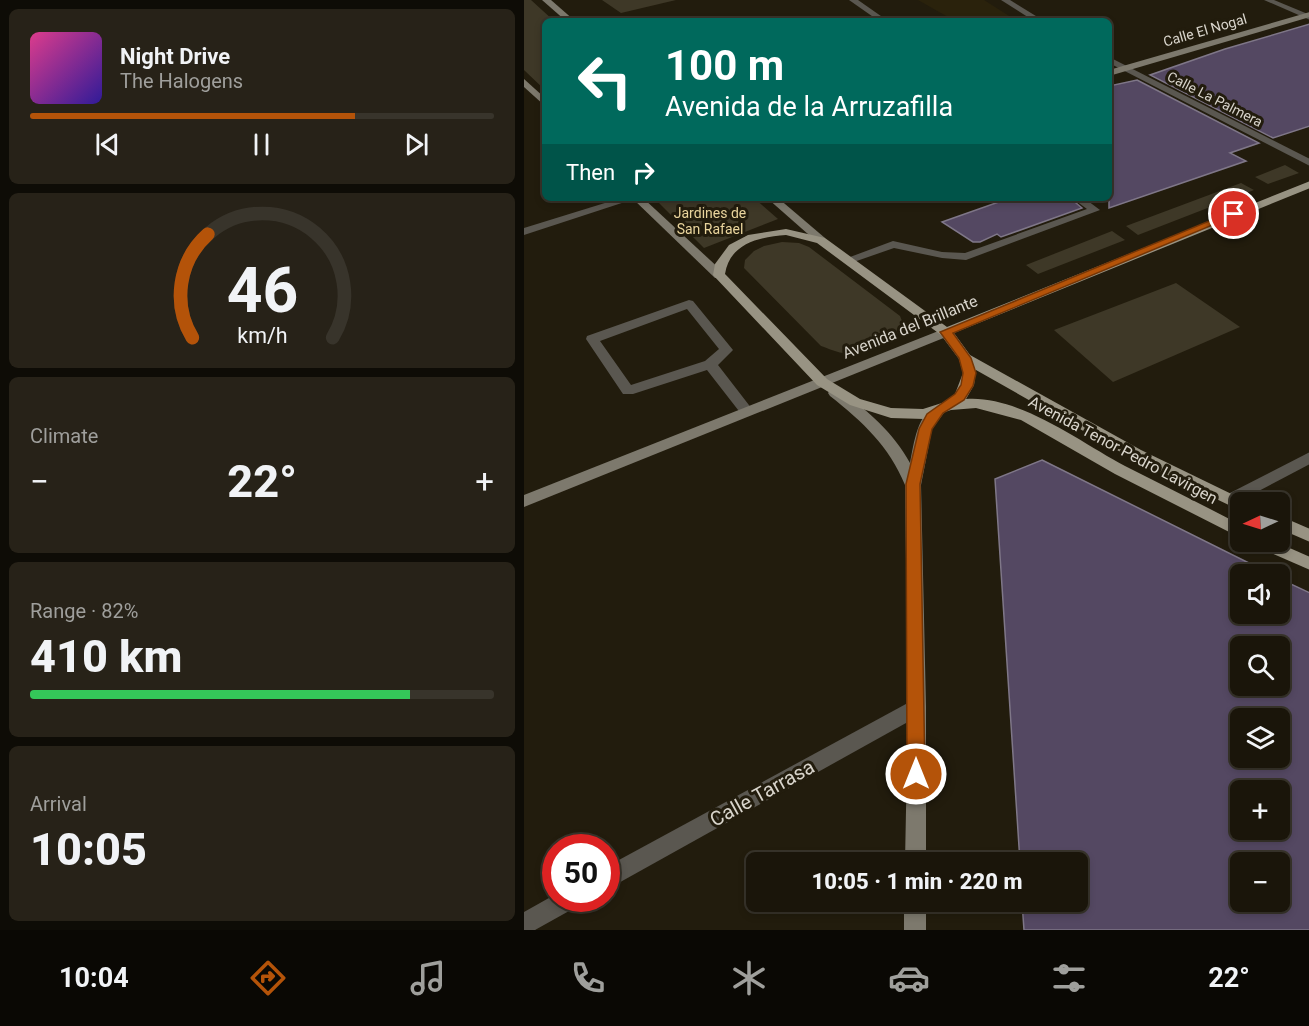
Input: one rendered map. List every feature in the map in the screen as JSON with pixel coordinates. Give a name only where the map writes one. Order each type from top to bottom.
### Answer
[{"type":"main road","points":[[546,0],[567,18]]},
{"type":"main road","name":"Calle El Nogal","points":[[1112,72],[1308,16]]},
{"type":"main road","points":[[524,82],[542,101]]},
{"type":"main road","name":"Avenida del Brillante","points":[[524,501],[747,412],[826,386],[946,332],[1310,184]]},
{"type":"main road","points":[[640,201],[719,275]]},
{"type":"main road","points":[[776,201],[821,240],[946,332],[965,358],[970,373],[967,386],[960,397],[931,418],[925,429],[913,484],[917,707],[916,852]]},
{"type":"main road","points":[[719,275],[721,259],[726,252],[751,238],[773,232],[786,232],[821,240]]},
{"type":"main road","name":"Avenida Tenor Pedro Lavirgen","points":[[719,275],[826,386],[855,402],[892,413],[924,414],[944,408],[976,404],[993,406],[1026,417],[1120,470],[1230,526]]},
{"type":"main road","name":"Avenida Tenor Pedro Lavirgen","points":[[965,358],[1136,454],[1230,499]]},
{"type":"main road","points":[[826,386],[869,419],[886,436],[907,469],[913,484]]},
{"type":"main road","points":[[1290,527],[1310,536]]},
{"type":"main road","points":[[1283,552],[1310,564]]},
{"type":"main road","points":[[915,930],[916,912]]},
{"type":"street","points":[[852,0],[879,18]]},
{"type":"street","points":[[1005,0],[1035,18]]},
{"type":"street","points":[[1268,0],[1308,16]]},
{"type":"street","name":"Calle La Palmera","points":[[1112,62],[1310,163]]},
{"type":"street","points":[[524,232],[622,201]]},
{"type":"street","points":[[848,260],[893,244],[942,255],[966,257],[1095,210],[1082,201]]},
{"type":"street","points":[[689,304],[726,350],[710,364],[628,391],[592,339],[689,304]]},
{"type":"street","points":[[710,364],[747,412]]},
{"type":"street","points":[[1252,492],[1310,457]]},
{"type":"street","name":"Calle Tarrasa","points":[[620,871],[917,707]]},
{"type":"street","points":[[524,924],[545,912]]},
{"type":"shaded area","points":[[918,0],[984,0],[1012,18],[950,18]]},
{"type":"green space","points":[[524,0],[531,0],[551,18],[542,18],[542,87],[524,70]]},
{"type":"green space","points":[[602,0],[676,0],[621,13]]},
{"type":"green space","points":[[1285,165],[1299,173],[1268,184],[1255,177]]},
{"type":"green space","points":[[1241,183],[1254,190],[1138,235],[1126,226]]},
{"type":"green space","name":"Jardines de San Rafael","points":[[657,201],[757,201],[778,219],[704,248]]},
{"type":"green space","points":[[1112,231],[1125,240],[1038,274],[1026,265]]},
{"type":"green space","points":[[782,242],[799,243],[809,247],[900,316],[904,326],[888,340],[855,352],[842,353],[821,346],[744,268],[745,260],[754,251]]},
{"type":"green space","points":[[1176,283],[1240,327],[1113,382],[1054,330]]},
{"type":"building","points":[[1310,24],[1310,126],[1273,138],[1150,75],[1225,49]]},
{"type":"building","points":[[1137,80],[1259,143],[1230,153],[1246,161],[1109,208],[1109,201],[1112,201],[1112,85]]},
{"type":"building","points":[[1002,201],[1074,201],[1082,208],[1001,237],[997,234],[980,242],[973,242],[942,222]]},
{"type":"building","points":[[1042,460],[1251,564],[1230,564],[1230,624],[1290,624],[1290,584],[1310,593],[1310,930],[1024,930],[1023,912],[1088,912],[1088,852],[1019,852],[995,479]]},
{"type":"route","points":[[916,774],[913,484],[925,429],[939,410],[960,397],[967,386],[970,373],[965,358],[946,332],[1234,214]]}]
